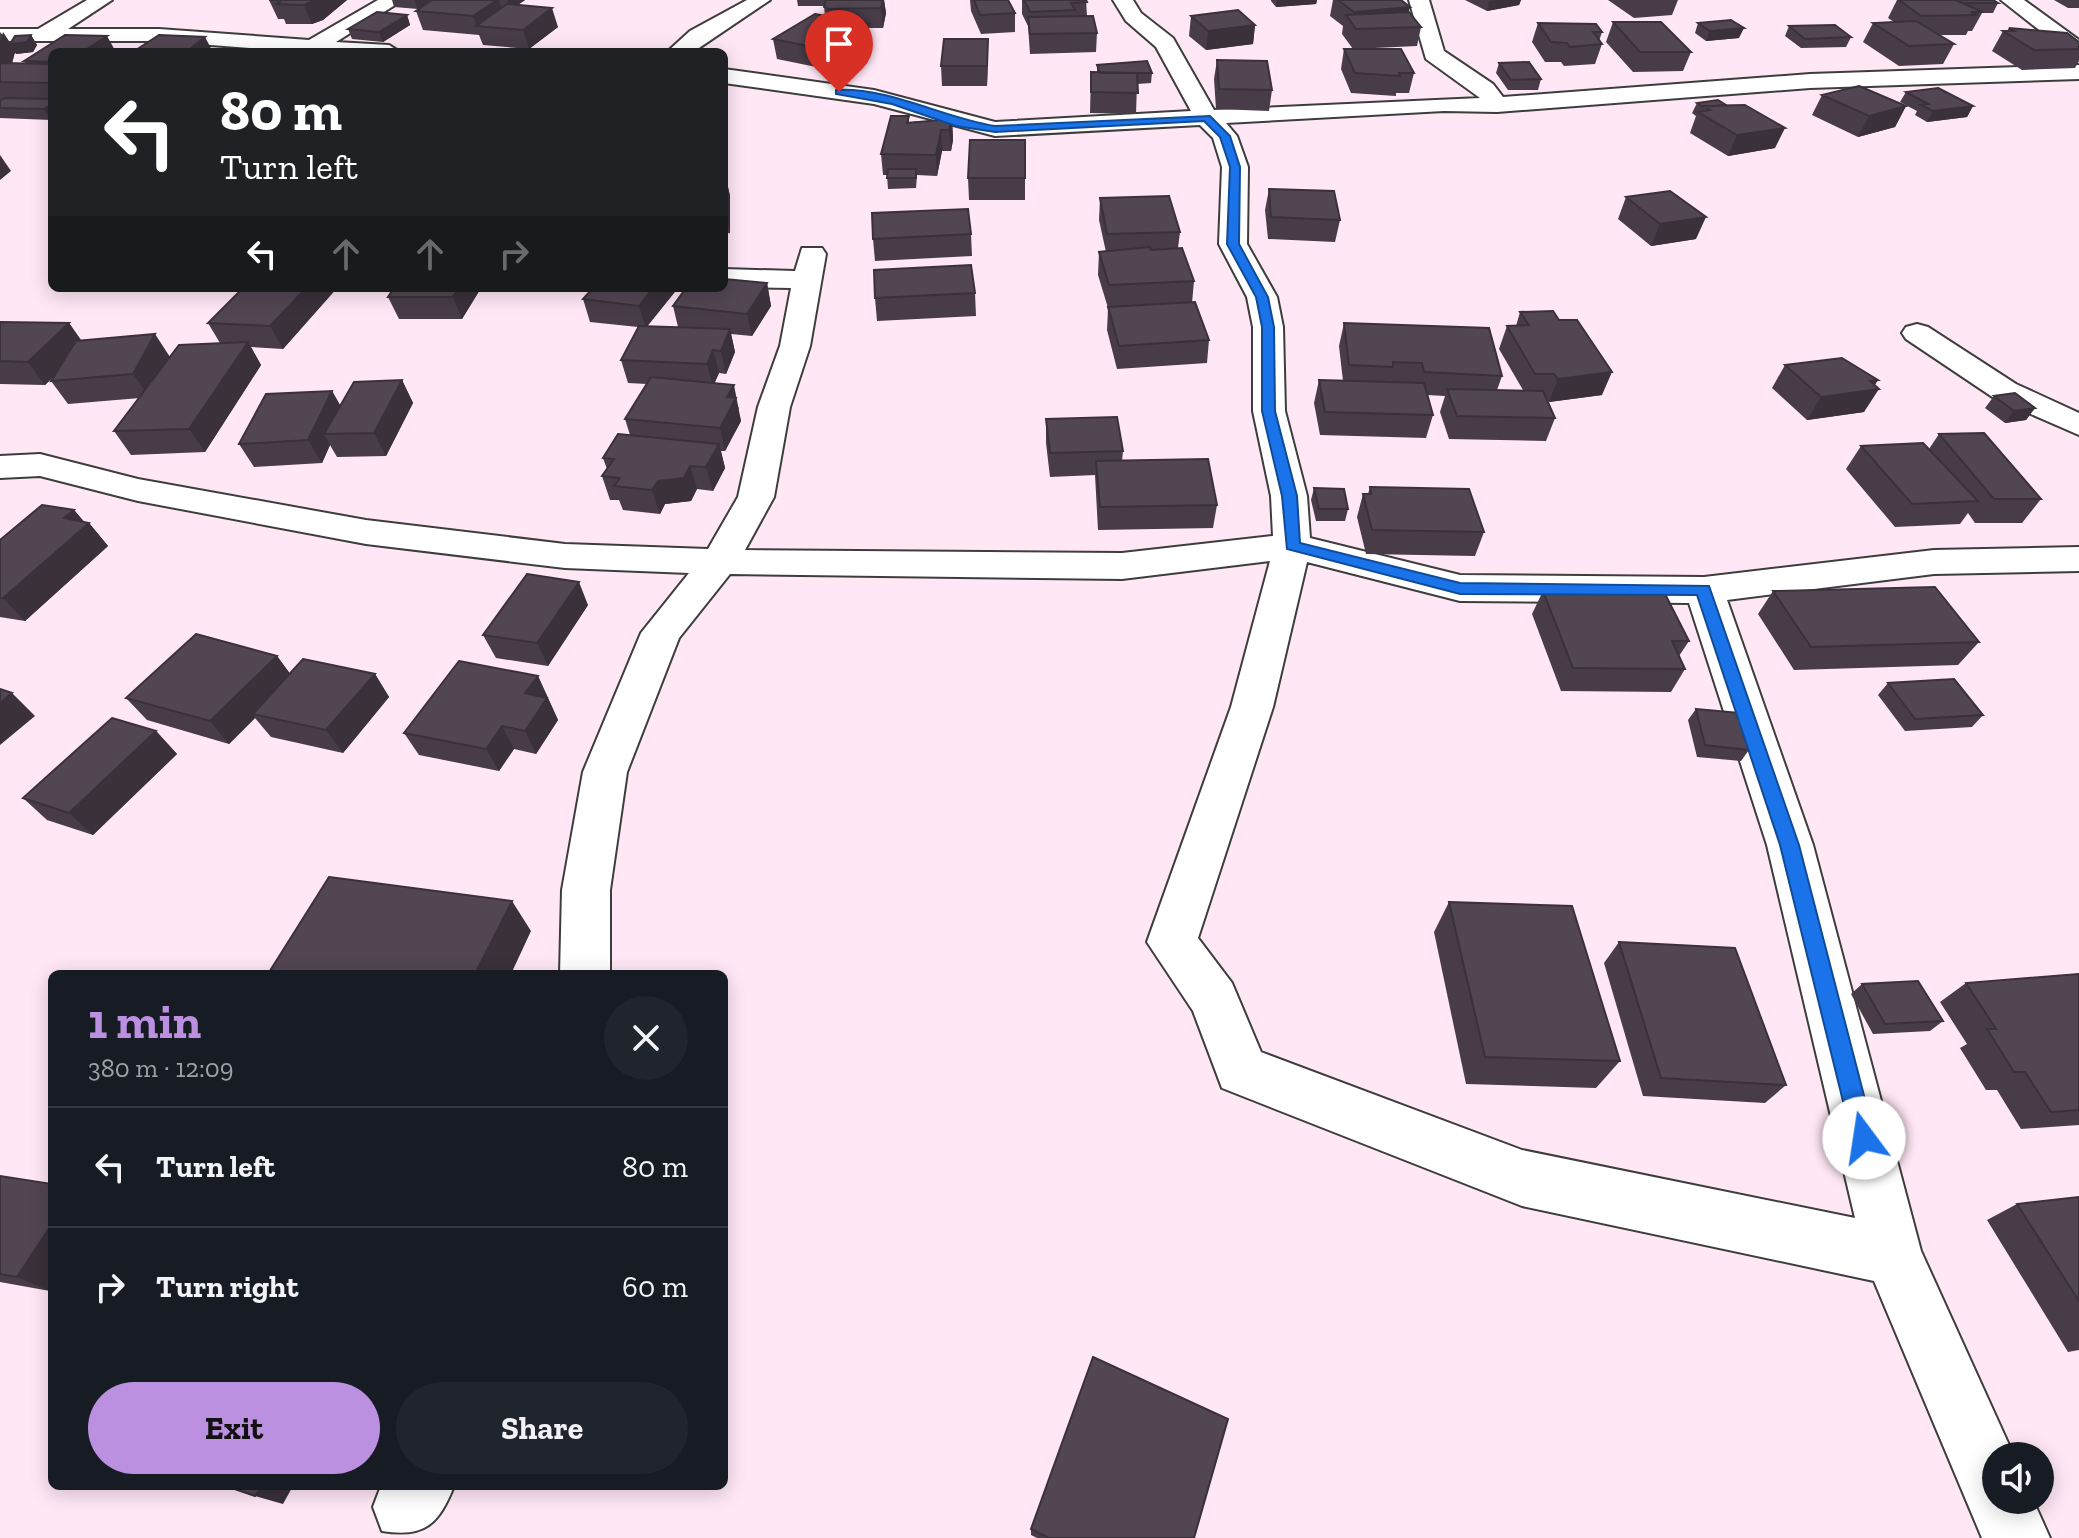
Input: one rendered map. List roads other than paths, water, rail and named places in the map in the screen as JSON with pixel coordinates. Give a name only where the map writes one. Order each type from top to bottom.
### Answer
[{"type":"street","points":[[44,34],[102,0]]},
{"type":"street","points":[[315,45],[393,0]]},
{"type":"street","points":[[687,48],[693,39],[745,12],[760,0]]},
{"type":"street","points":[[1123,0],[1133,17],[1165,43],[1207,118],[1225,136],[1235,167],[1233,244],[1262,297],[1271,355],[1269,411],[1289,496],[1292,546],[1252,707],[1172,942],[1214,999],[1241,1070],[1522,1178],[1893,1255]]},
{"type":"street","points":[[1419,0],[1434,54],[1485,89],[1497,105]]},
{"type":"street","points":[[2011,0],[2079,50]]},
{"type":"street","points":[[0,35],[159,35],[334,48]]},
{"type":"street","points":[[728,76],[759,78],[894,101],[985,128],[1444,104],[1497,105],[1810,81],[2079,72]]},
{"type":"street","points":[[585,970],[586,890],[605,772],[661,633],[720,561],[756,497],[774,407],[795,346],[809,267],[728,277]]},
{"type":"street","points":[[1917,333],[2005,391],[2079,425]]},
{"type":"street","points":[[0,467],[40,465],[138,490],[366,532],[565,556],[973,567],[1122,566],[1292,546],[1460,588],[1704,590],[1934,562],[2079,559]]},
{"type":"street","points":[[1704,590],[1790,845],[1893,1255],[1982,1460]]},
{"type":"street","points":[[2005,1514],[2016,1538]]}]
